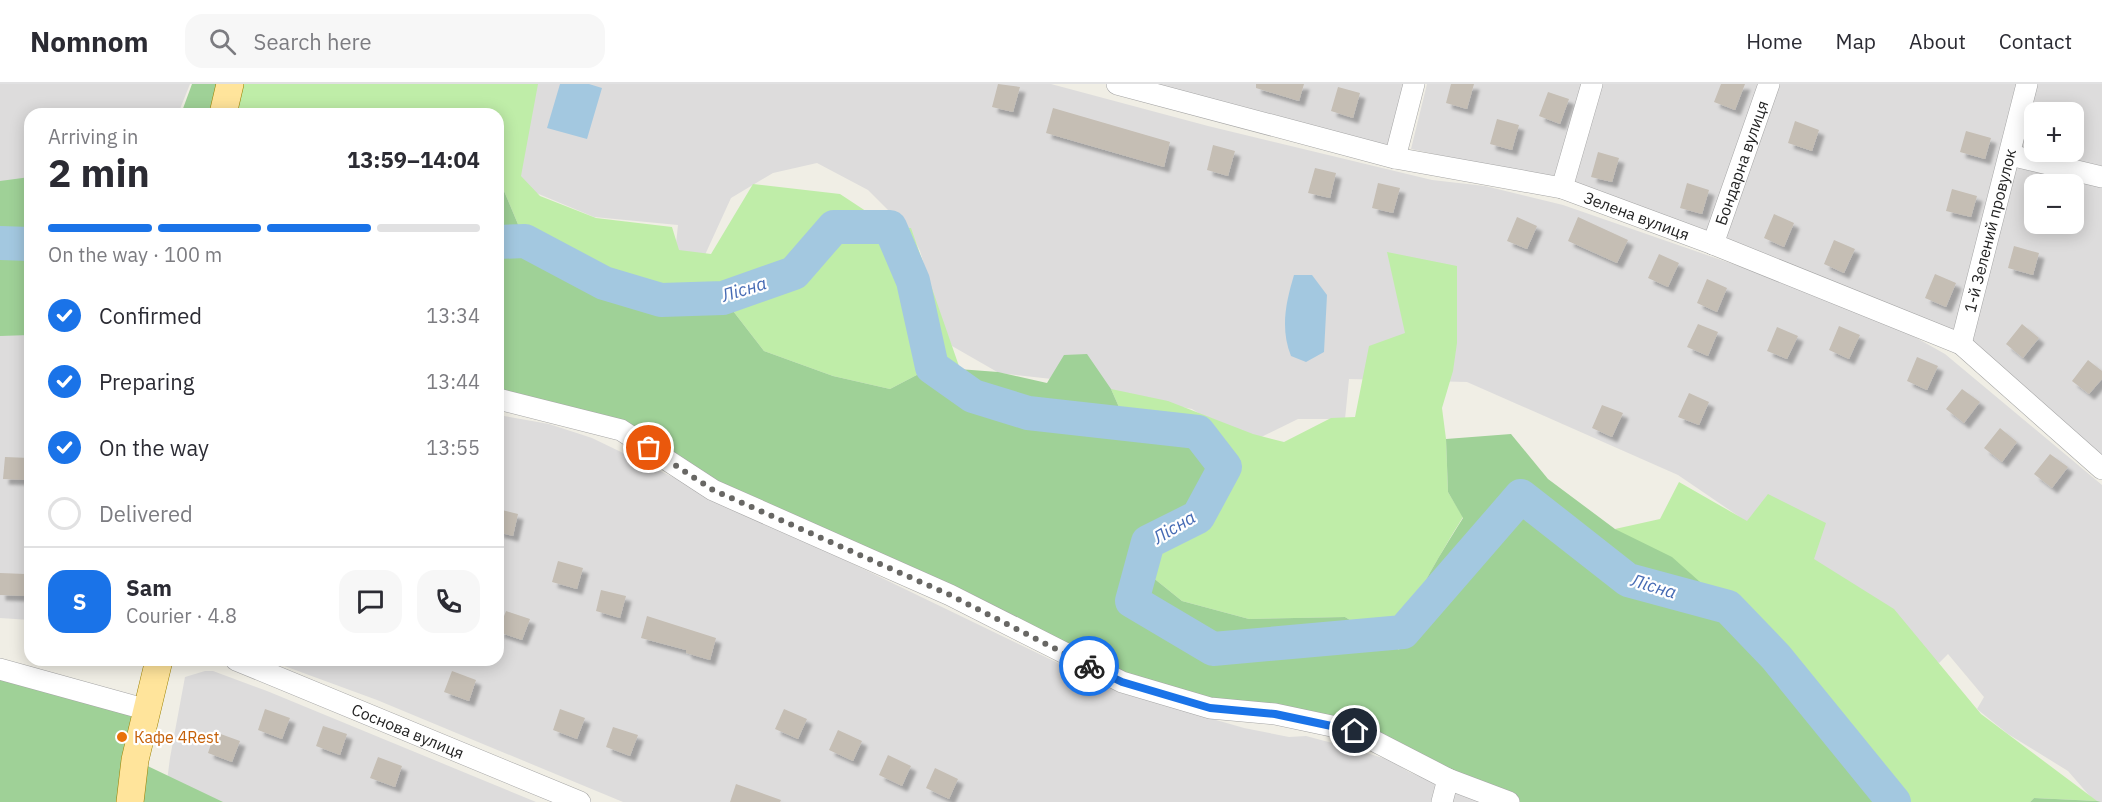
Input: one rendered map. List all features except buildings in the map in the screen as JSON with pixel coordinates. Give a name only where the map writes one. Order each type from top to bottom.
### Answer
[{"type":"main road","points":[[224,108],[230,84]]},
{"type":"main road","points":[[130,802],[135,760],[158,666]]},
{"type":"street","name":"Зелена вулиця","points":[[1117,84],[1395,158],[1562,188],[1713,244],[1961,344],[2102,469]]},
{"type":"street","points":[[1395,158],[1414,84]]},
{"type":"street","points":[[1562,188],[1592,84]]},
{"type":"street","name":"Бондарна вулиця","points":[[1713,244],[1768,84]]},
{"type":"street","name":"1-й Зелений провулок","points":[[1961,344],[2027,84]]},
{"type":"street","points":[[2010,155],[2102,177]]},
{"type":"street","points":[[504,401],[621,430],[713,490],[950,595],[1122,682],[1210,708],[1275,714],[1355,731],[1448,779],[1509,802]]},
{"type":"street","name":"Соснова вулиця","points":[[251,666],[580,802]]},
{"type":"street","points":[[0,669],[148,710]]},
{"type":"street","points":[[1442,802],[1448,779]]},
{"type":"shaded area","points":[[0,84],[190,84],[180,108],[24,108],[24,189],[0,192]]},
{"type":"shaded area","points":[[342,84],[1051,84],[1208,126],[1432,180],[1485,186],[1563,205],[1773,278],[1897,327],[1945,354],[2102,485],[2102,802],[2095,802],[2068,771],[2008,734],[1977,709],[1984,697],[1948,654],[1939,663],[1797,556],[1678,475],[1467,382],[1349,379],[1345,419],[1298,419],[1255,440],[1237,437],[1192,409],[1126,396],[1097,384],[999,373],[952,346],[941,321],[920,251],[911,233],[868,190],[817,163],[773,173],[731,198],[704,257],[675,253],[678,225],[594,217],[504,180],[504,108],[467,108]]},
{"type":"shaded area","points":[[1150,84],[1404,84],[1389,145],[1383,147]]},
{"type":"shaded area","points":[[1427,84],[2102,84],[2102,460],[2038,399],[1829,280],[1698,227],[1572,184],[1411,149]]},
{"type":"shaded area","points":[[0,312],[24,325],[24,620],[0,618]]},
{"type":"shaded area","points":[[504,416],[549,424],[592,438],[1118,692],[1244,728],[1289,737],[1306,736],[1390,760],[1409,772],[1485,802],[623,802],[377,700],[284,666],[504,666]]},
{"type":"shaded area","points":[[213,671],[267,691],[536,802],[182,802],[167,781],[170,758],[185,677]]},
{"type":"green space","points":[[192,84],[230,84],[224,108],[183,108]]},
{"type":"green space","points":[[230,84],[538,84],[521,176],[540,196],[596,218],[672,227],[679,250],[711,254],[753,184],[840,194],[890,227],[911,228],[960,369],[932,367],[890,389],[833,376],[764,351],[723,298],[661,300],[604,283],[525,241],[504,191],[504,108],[224,108]]},
{"type":"green space","points":[[24,178],[24,335],[0,336],[0,181]]},
{"type":"green space","points":[[504,191],[525,241],[604,283],[661,300],[723,298],[764,351],[833,376],[890,389],[932,367],[998,372],[1047,383],[1064,355],[1087,354],[1111,389],[1126,423],[1198,432],[1225,467],[1198,517],[1148,542],[1141,568],[1182,601],[1249,619],[1345,617],[1399,650],[1417,598],[1463,518],[1448,492],[1446,439],[1511,434],[1548,479],[1615,529],[1672,557],[1728,607],[1776,657],[1894,802],[1509,802],[1355,731],[1122,682],[761,513],[621,430],[504,401]]},
{"type":"green space","points":[[1387,252],[1457,266],[1457,343],[1453,371],[1442,408],[1448,492],[1463,517],[1434,565],[1417,599],[1399,651],[1345,617],[1249,619],[1182,601],[1141,568],[1148,542],[1198,517],[1198,432],[1126,423],[1111,389],[1168,401],[1253,434],[1284,442],[1331,418],[1355,417],[1369,346],[1405,333]]},
{"type":"green space","points":[[1679,482],[1747,521],[1768,494],[1826,523],[1814,559],[1894,609],[1981,714],[2097,801],[2034,798],[2030,802],[1894,802],[1776,657],[1728,607],[1615,529],[1660,519]]},
{"type":"green space","points":[[0,669],[148,710],[135,760],[223,802],[0,802]]},
{"type":"green space","points":[[2034,798],[2097,801],[2101,802],[2030,802]]},
{"type":"water","points":[[560,84],[589,84],[602,88],[587,139],[547,128]]},
{"type":"water","points":[[1294,275],[1312,275],[1327,295],[1324,352],[1306,362],[1291,356],[1286,335],[1287,305]]},
{"type":"waterway","name":"Лісна","points":[[504,242],[525,241],[604,283],[661,300],[723,298],[794,273],[834,227],[890,227],[913,281],[932,367],[973,396],[1028,413],[1198,432],[1225,467],[1198,517],[1148,542],[1132,601],[1213,649],[1403,632],[1521,496],[1628,580],[1728,607],[1776,657],[1894,802]]},
{"type":"waterway","name":"Лісна","points":[[0,243],[24,244]]},
{"type":"way so far","points":[[649,448],[713,490],[761,513],[858,552],[950,595],[1089,666]]},
{"type":"place","name":"Кафе 4Rest","points":[[122,737]]},
{"type":"route","points":[[1089,666],[1122,682],[1210,708],[1275,714],[1355,731]]}]
